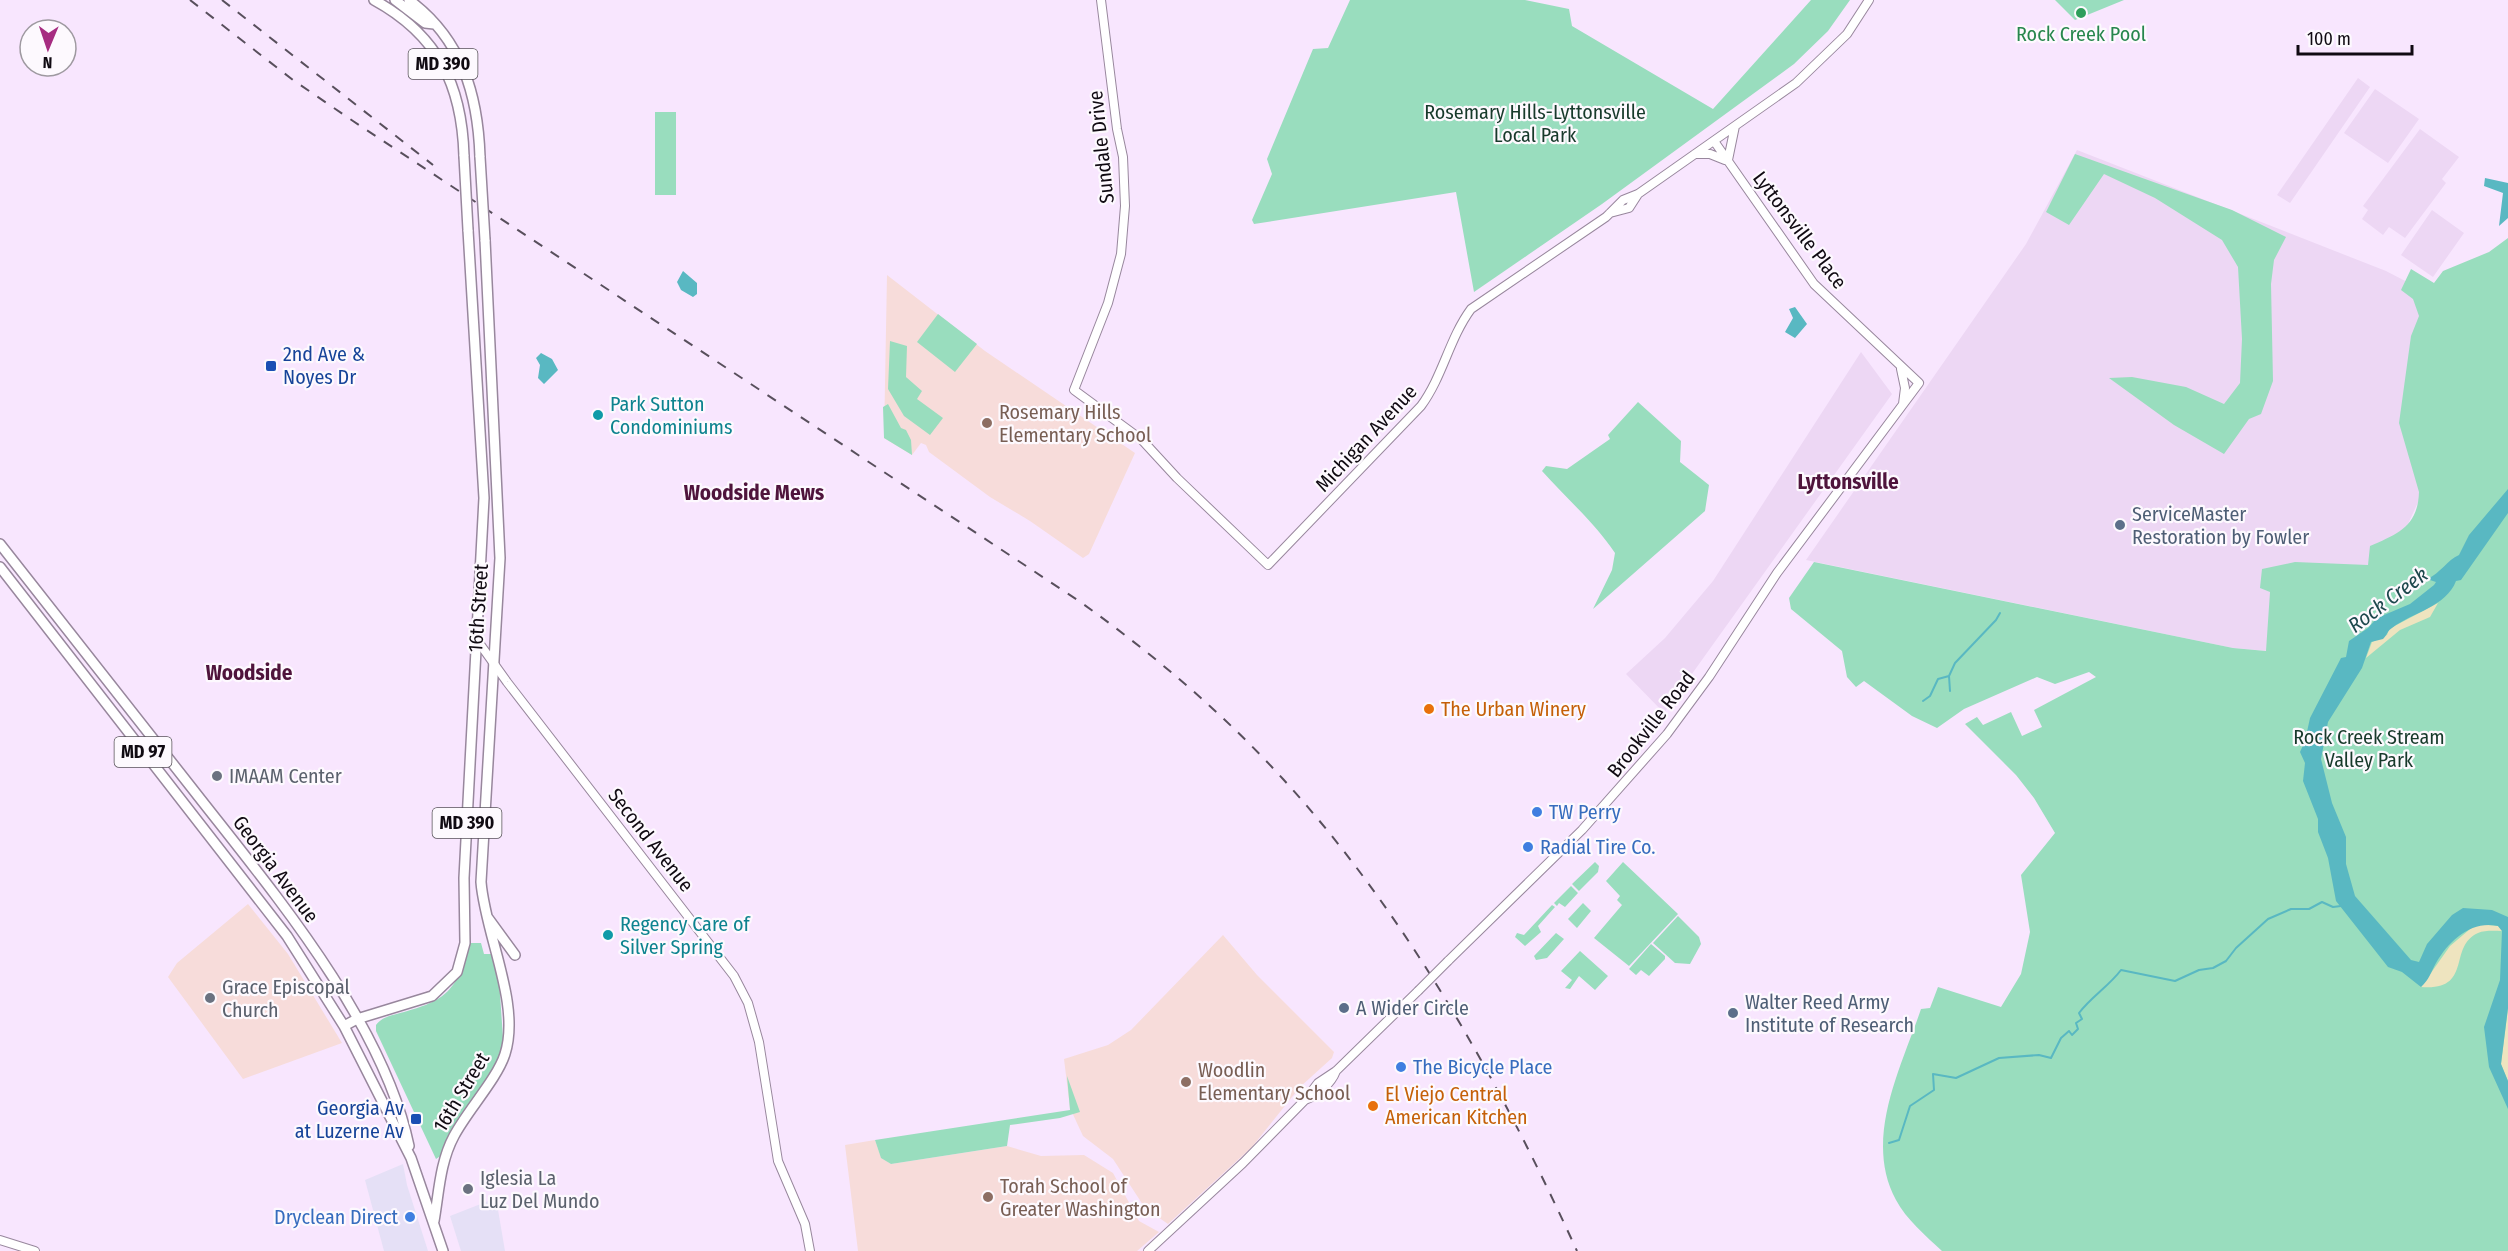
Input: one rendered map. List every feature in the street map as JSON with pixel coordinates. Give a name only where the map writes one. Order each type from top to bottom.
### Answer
[{"type":"main road","name":"16th Street","points":[[344,1026],[357,1019],[432,996],[457,972],[462,958],[465,943],[464,878],[483,480],[460,108],[453,84],[441,61],[412,26],[374,0]]},
{"type":"main road","points":[[395,0],[425,23],[434,24]]},
{"type":"main road","name":"16th Street","points":[[408,0],[434,24],[467,73],[478,112],[498,470],[500,558],[481,866],[485,913],[500,967],[508,1033],[505,1055],[447,1150],[435,1221]]},
{"type":"main road","name":"Georgia Avenue","points":[[0,544],[300,929],[357,1019],[403,1116],[411,1158]]},
{"type":"main road","name":"Georgia Avenue","points":[[0,567],[287,936],[344,1026],[411,1158],[444,1251]]},
{"type":"main road","points":[[485,913],[515,955]]},
{"type":"street","name":"Sundale Drive","points":[[1101,0],[1117,129],[1123,157],[1125,206],[1120,254],[1108,303],[1074,390],[1148,447]]},
{"type":"street","name":"Michigan Avenue","points":[[1148,447],[1268,565],[1422,406],[1433,390],[1457,328],[1471,309],[1610,213],[1629,208],[1638,194],[1796,83],[1847,34],[1869,0]]},
{"type":"street","points":[[1695,154],[1719,156],[1728,161],[1728,150],[1735,126]]},
{"type":"street","name":"Lyttonsville Place","points":[[1714,141],[1814,284],[1919,383]]},
{"type":"street","points":[[1899,365],[1905,377],[1902,405]]},
{"type":"street","name":"Brookville Road","points":[[1148,1251],[1243,1163],[1305,1100],[1313,1097],[1333,1080],[1336,1071],[1591,821],[1667,734],[1709,677],[1777,573],[1919,383]]},
{"type":"street","name":"Second Avenue","points":[[477,640],[734,976],[748,1003],[759,1042],[778,1161],[805,1224],[810,1251]]},
{"type":"street","points":[[0,1240],[35,1251]]},
{"type":"shaded area","points":[[2358,78],[2370,87],[2290,203],[2277,195]]},
{"type":"shaded area","points":[[2375,89],[2419,119],[2388,163],[2344,133]]},
{"type":"shaded area","points":[[2420,129],[2459,157],[2442,179],[2446,183],[2405,238],[2389,227],[2383,235],[2362,219],[2368,210],[2363,206]]},
{"type":"shaded area","points":[[2077,150],[2386,271],[2434,296],[2420,498],[2385,574],[2267,651],[2233,648],[1806,560],[2026,244]]},
{"type":"shaded area","points":[[2432,210],[2464,233],[2433,277],[2401,255]]},
{"type":"shaded area","name":"Rosemary Hills Elementary School","points":[[887,275],[985,351],[1135,453],[1089,554],[1083,558],[1030,521],[990,497],[929,452],[926,445],[921,443],[912,455],[884,438]]},
{"type":"shaded area","points":[[1861,352],[1892,394],[1664,713],[1626,674],[1665,638],[1713,581]]},
{"type":"shaded area","points":[[248,904],[288,954],[342,1043],[243,1079],[168,977],[177,963]]},
{"type":"shaded area","name":"Woodlin Elementary School","points":[[1223,935],[1257,975],[1334,1052],[1332,1058],[1300,1087],[1252,1147],[1168,1224],[1145,1208],[1113,1159],[1083,1136],[1070,1108],[1064,1059],[1108,1045],[1131,1030]]},
{"type":"shaded area","name":"Torah School of Greater Washington","points":[[875,1140],[881,1157],[891,1164],[1007,1146],[1041,1156],[1084,1155],[1113,1173],[1139,1221],[1159,1232],[1137,1251],[858,1251],[845,1145]]},
{"type":"shaded area","points":[[403,1164],[407,1185],[428,1251],[384,1251],[365,1180]]},
{"type":"shaded area","points":[[496,1198],[505,1251],[461,1251],[450,1216]]},
{"type":"green space","name":"Rosemary Hills-Lyttonsville Local Park","points":[[1350,0],[1525,0],[1569,9],[1572,26],[1713,109],[1811,0],[1850,0],[1828,31],[1794,64],[1602,204],[1474,292],[1456,192],[1254,224],[1252,220],[1272,174],[1267,159],[1313,49],[1328,48]]},
{"type":"green space","name":"Rock Creek Pool","points":[[2055,0],[2124,0],[2075,20]]},
{"type":"green space","points":[[655,112],[676,112],[676,195],[655,195]]},
{"type":"green space","points":[[2075,154],[2232,210],[2286,237],[2274,260],[2271,284],[2273,381],[2261,414],[2249,419],[2224,454],[2174,425],[2109,378],[2132,377],[2186,387],[2224,404],[2240,383],[2242,339],[2238,267],[2222,240],[2155,198],[2104,174],[2069,225],[2046,212]]},
{"type":"green space","name":"Rock Creek Stream Valley Park","points":[[2508,238],[2508,1251],[1942,1251],[1905,1214],[1896,1200],[1887,1177],[1883,1153],[1884,1128],[1889,1104],[1921,1009],[1930,1008],[1938,987],[2001,1007],[2021,974],[2030,932],[2021,875],[2055,833],[2034,798],[2016,775],[1965,724],[1977,717],[1983,725],[2011,712],[2022,736],[2042,727],[2034,710],[2096,677],[2089,672],[2055,684],[2037,677],[1964,709],[1937,728],[1912,716],[1864,681],[1856,687],[1847,677],[1842,651],[1791,609],[1789,598],[1814,562],[2233,648],[2266,651],[2270,592],[2260,588],[2262,569],[2295,562],[2368,565],[2370,546],[2398,533],[2415,513],[2419,492],[2399,423],[2411,336],[2419,316],[2413,299],[2401,290],[2411,269],[2434,283],[2443,271],[2489,252]]},
{"type":"green space","points":[[938,314],[977,344],[955,372],[917,342]]},
{"type":"green space","points":[[890,341],[907,346],[906,377],[922,391],[917,399],[943,418],[930,435],[904,416],[888,389]]},
{"type":"green space","points":[[1638,402],[1681,441],[1680,462],[1709,485],[1705,511],[1593,609],[1612,570],[1615,553],[1589,521],[1542,471],[1546,466],[1567,469],[1610,439],[1608,435]]},
{"type":"green space","points":[[888,404],[901,428],[906,430],[911,440],[912,455],[884,438],[883,407]]},
{"type":"green space","points":[[1595,862],[1599,866],[1598,872],[1579,891],[1572,884]]},
{"type":"green space","points":[[1623,862],[1678,914],[1629,966],[1594,938],[1622,905],[1617,900],[1620,896],[1606,881]]},
{"type":"green space","points":[[1571,886],[1578,893],[1565,907],[1559,903],[1557,906],[1554,903]]},
{"type":"green space","points":[[1583,903],[1591,911],[1577,928],[1568,919]]},
{"type":"green space","points":[[1552,905],[1555,907],[1538,926],[1541,932],[1525,946],[1515,937],[1517,933],[1524,935]]},
{"type":"green space","points":[[1678,916],[1699,937],[1701,944],[1690,964],[1675,963],[1653,943]]},
{"type":"green space","points":[[1556,933],[1564,939],[1547,958],[1536,960],[1534,956]]},
{"type":"green space","points":[[470,943],[481,943],[484,954],[491,954],[499,979],[504,1053],[455,1128],[442,1155],[436,1159],[376,1031],[376,1025],[386,1017],[429,1004],[448,991],[455,983]]},
{"type":"green space","points":[[1651,944],[1665,956],[1665,959],[1649,976],[1641,970],[1636,975],[1629,969]]},
{"type":"green space","points":[[1580,951],[1608,976],[1595,990],[1579,976],[1570,989],[1565,988],[1572,980],[1561,971]]},
{"type":"green space","points":[[1067,1076],[1080,1112],[1060,1118],[1010,1125],[1007,1146],[891,1164],[881,1158],[875,1140],[1070,1110]]},
{"type":"sand","points":[[2438,603],[2430,617],[2400,630],[2366,658],[2372,642],[2387,635],[2389,629]]},
{"type":"sand","points":[[2476,924],[2498,926],[2502,931],[2478,933],[2463,948],[2458,967],[2448,982],[2437,986],[2421,987],[2450,946]]},
{"type":"sand","points":[[2508,1008],[2508,1081],[2501,1064]]},
{"type":"water","points":[[2485,178],[2508,183],[2508,218],[2499,226],[2503,193],[2484,186]]},
{"type":"water","points":[[683,271],[697,283],[697,294],[693,297],[681,290],[677,282]]},
{"type":"water","points":[[1795,307],[1807,324],[1795,338],[1785,332],[1793,318],[1789,309]]},
{"type":"water","points":[[541,353],[552,359],[558,370],[544,384],[538,378],[540,365],[536,358]]},
{"type":"water","name":"Rock Creek","points":[[2508,489],[2508,513],[2461,580],[2456,581],[2445,597],[2437,603],[2400,622],[2383,639],[2371,642],[2362,668],[2328,722],[2321,759],[2332,803],[2346,837],[2346,864],[2355,896],[2411,960],[2419,962],[2427,944],[2452,915],[2463,908],[2492,910],[2508,917],[2508,1008],[2501,1064],[2508,1081],[2508,1109],[2489,1067],[2484,1027],[2500,980],[2502,931],[2498,926],[2488,925],[2470,929],[2462,934],[2441,955],[2421,987],[2402,972],[2388,967],[2336,901],[2328,858],[2318,832],[2318,819],[2303,781],[2305,763],[2300,752],[2310,718],[2341,658],[2346,657],[2349,641],[2368,628],[2377,618],[2410,604],[2434,585],[2436,582],[2427,579],[2459,555],[2469,535]]},
{"type":"waterway","points":[[1950,691],[1949,676],[1955,663],[2000,613]]},
{"type":"waterway","points":[[1923,701],[1930,696],[1938,679],[1949,676]]},
{"type":"waterway","points":[[1889,1143],[1899,1140],[1910,1106],[1934,1090],[1933,1074],[1956,1078],[1999,1058],[2039,1055],[2051,1058],[2061,1038],[2069,1031],[2072,1035],[2078,1029],[2076,1023],[2082,1019],[2079,1013],[2121,970],[2175,981],[2226,961],[2236,948],[2268,919],[2291,909],[2309,909],[2322,902],[2333,907],[2341,906]]},
{"type":"railway","points":[[190,0],[293,80],[353,121],[1079,601],[1134,642],[1211,707],[1260,754],[1328,832],[1371,887],[1411,944],[1483,1064],[1577,1251]]},
{"type":"railway","points":[[222,0],[433,165]]},
{"type":"place","name":"Rock Creek Pool","points":[[2081,13]]},
{"type":"place","name":"2nd Ave & Noyes Dr","points":[[271,366]]},
{"type":"place","name":"Park Sutton Condominiums","points":[[598,415]]},
{"type":"place","name":"Rosemary Hills Elementary School","points":[[987,423]]},
{"type":"place","name":"ServiceMaster Restoration by Fowler","points":[[2120,525]]},
{"type":"place","name":"The Urban Winery","points":[[1429,709]]},
{"type":"place","name":"IMAAM Center","points":[[217,776]]},
{"type":"place","name":"TW Perry","points":[[1537,812]]},
{"type":"place","name":"Radial Tire Co.","points":[[1528,847]]},
{"type":"place","name":"Regency Care of Silver Spring","points":[[608,935]]},
{"type":"place","name":"Grace Episcopal Church","points":[[210,998]]},
{"type":"place","name":"A Wider Circle","points":[[1344,1008]]},
{"type":"place","name":"Walter Reed Army Institute of Research","points":[[1733,1013]]},
{"type":"place","name":"The Bicycle Place","points":[[1401,1067]]},
{"type":"place","name":"Woodlin Elementary School","points":[[1186,1082]]},
{"type":"place","name":"El Viejo Central American Kitchen","points":[[1373,1106]]},
{"type":"place","name":"Georgia Av at Luzerne Av","points":[[416,1119]]},
{"type":"place","name":"Iglesia La Luz Del Mundo","points":[[468,1189]]},
{"type":"place","name":"Torah School of Greater Washington","points":[[988,1197]]},
{"type":"place","name":"Dryclean Direct","points":[[410,1217]]},
{"type":"district","name":"Lyttonsville","points":[[1848,482]]},
{"type":"district","name":"Woodside Mews","points":[[754,493]]},
{"type":"district","name":"Woodside","points":[[249,673]]}]
